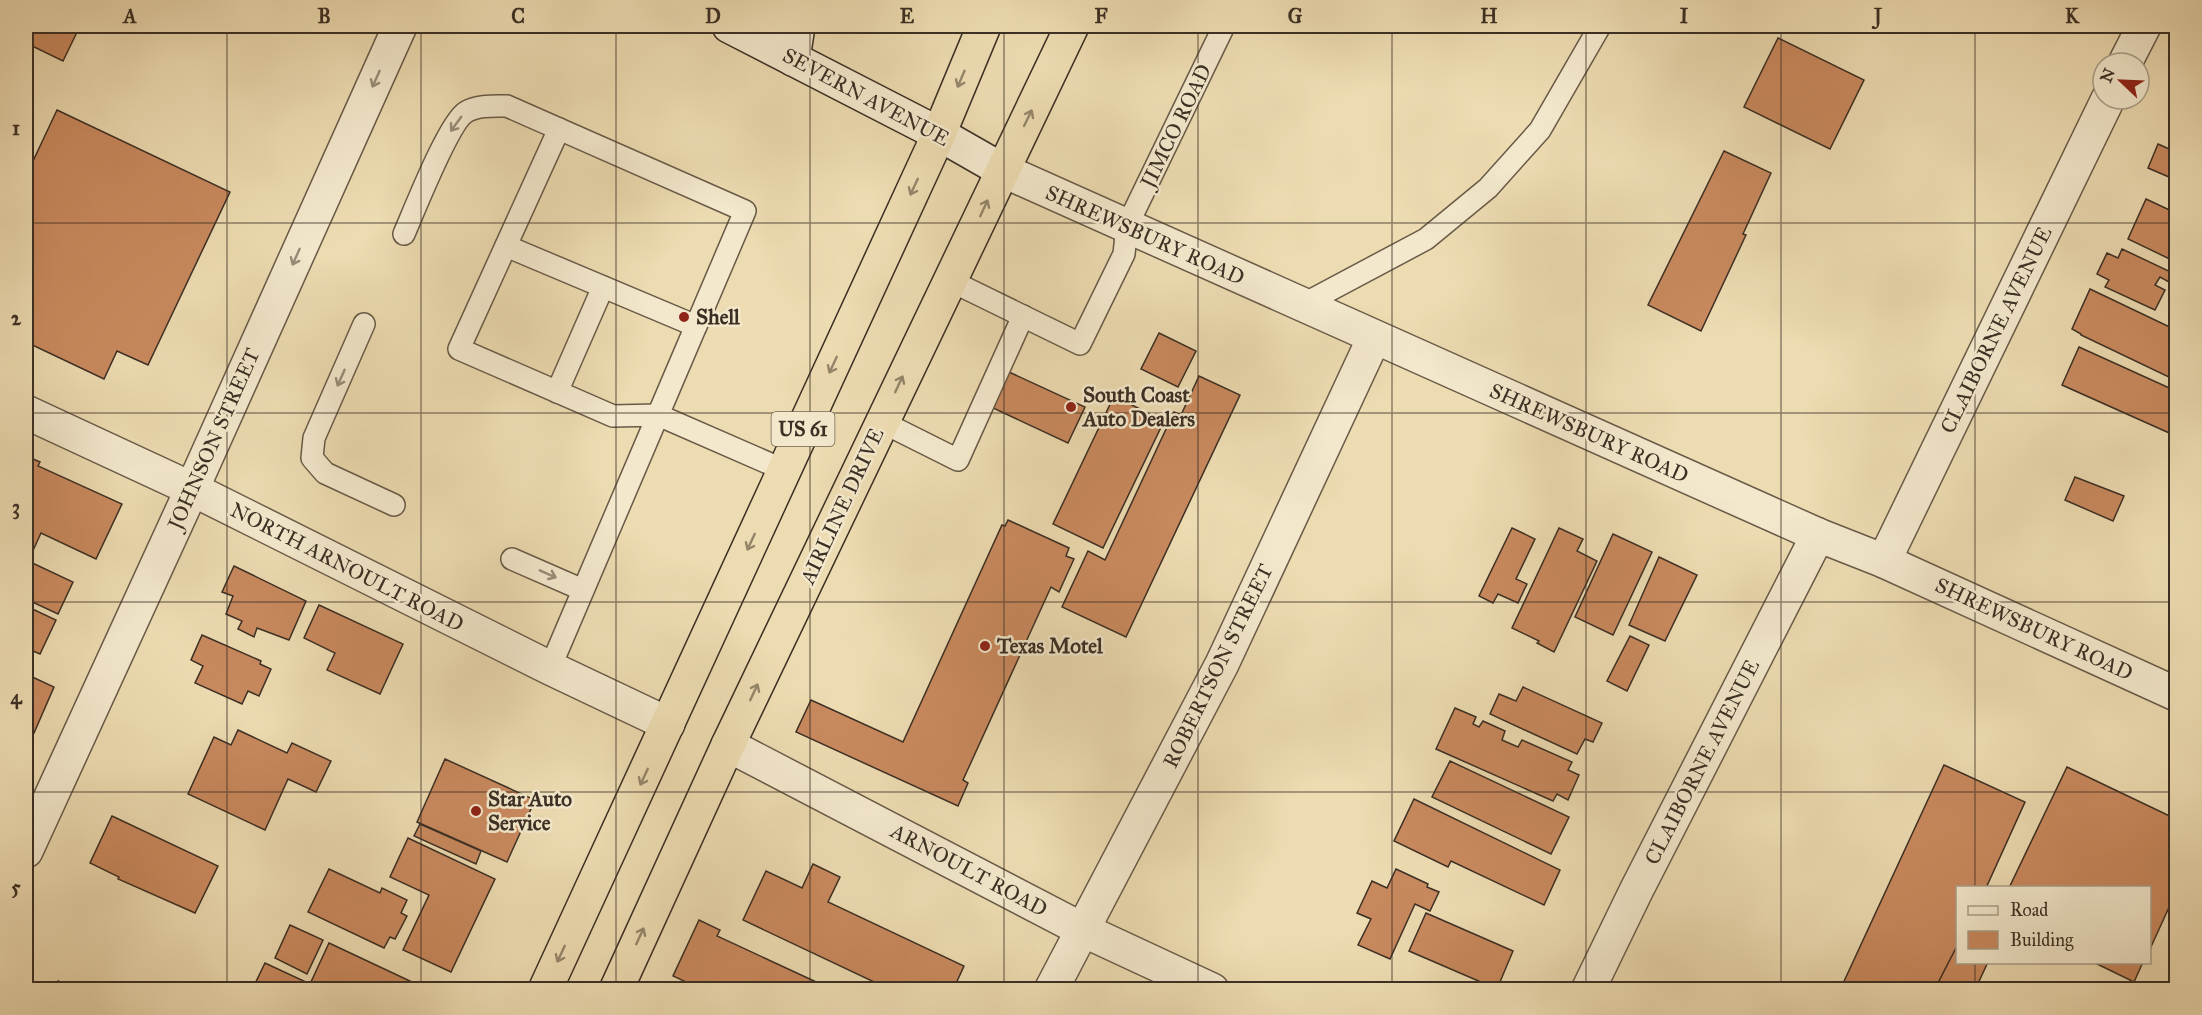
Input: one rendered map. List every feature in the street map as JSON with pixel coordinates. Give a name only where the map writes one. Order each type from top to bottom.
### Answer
[{"type":"highway","name":"US 61","points":[[544,990],[939,134],[984,26]]},
{"type":"highway","name":"AIRLINE DRIVE","points":[[616,990],[728,745],[1072,26]]},
{"type":"street","name":"JOHNSON STREET","points":[[26,851],[400,26]]},
{"type":"street","name":"SEVERN AVENUE","points":[[729,26],[939,134],[1002,170]]},
{"type":"street","points":[[793,59],[798,26]]},
{"type":"street","points":[[2131,51],[2144,26]]},
{"type":"street","name":"CLAIBORNE AVENUE","points":[[1884,561],[2102,111]]},
{"type":"street","name":"SHREWSBURY ROAD","points":[[1002,170],[1818,535],[1884,561],[2176,694]]},
{"type":"street","name":"ROBERTSON STREET","points":[[1051,990],[1222,664],[1374,338]]},
{"type":"street","name":"NORTH ARNOULT ROAD","points":[[26,412],[192,489],[550,668],[668,724]]},
{"type":"street","name":"CLAIBORNE AVENUE","points":[[1588,990],[1636,891],[1818,535]]},
{"type":"street","name":"ARNOULT ROAD","points":[[728,745],[1083,930],[1212,990]]},
{"type":"lane","name":"JIMCO ROAD","points":[[1023,316],[1080,344],[1124,254],[1127,226],[1224,26]]},
{"type":"lane","points":[[1302,305],[1426,238],[1488,188],[1540,130],[1600,26]]},
{"type":"lane","points":[[404,234],[451,129],[464,113],[484,105],[507,106],[745,211],[550,668]]},
{"type":"lane","points":[[559,129],[459,349],[613,416],[658,415],[784,470]]},
{"type":"lane","points":[[506,246],[696,326]]},
{"type":"lane","points":[[882,422],[958,460],[1023,316],[949,280]]},
{"type":"lane","points":[[557,392],[603,287]]},
{"type":"lane","points":[[364,324],[314,438],[312,458],[325,473],[394,505]]},
{"type":"lane","points":[[512,559],[583,590]]},
{"type":"building","points":[[26,26],[80,26],[63,61],[26,43]]},
{"type":"building","points":[[1778,38],[1864,80],[1830,149],[1744,107]]},
{"type":"building","points":[[57,110],[230,192],[148,365],[117,351],[104,379],[26,342],[26,176]]},
{"type":"building","points":[[2158,144],[2176,152],[2176,180],[2148,168]]},
{"type":"building","points":[[1724,151],[1771,173],[1743,234],[1746,235],[1701,331],[1648,305]]},
{"type":"building","points":[[2146,199],[2176,213],[2176,262],[2128,239]]},
{"type":"building","points":[[2122,249],[2173,273],[2169,282],[2160,277],[2155,285],[2165,290],[2155,310],[2105,287],[2109,280],[2097,274],[2107,253],[2118,258]]},
{"type":"building","points":[[2090,289],[2176,330],[2175,380],[2072,329]]},
{"type":"building","points":[[1159,333],[1196,351],[1178,387],[1141,369]]},
{"type":"building","points":[[2079,347],[2176,391],[2176,436],[2062,385]]},
{"type":"building","points":[[1009,372],[1085,407],[1068,443],[993,408]]},
{"type":"building","points":[[1199,376],[1240,395],[1126,637],[1062,607],[1088,551],[1105,560],[1174,412],[1181,415]]},
{"type":"building","points":[[1114,396],[1164,421],[1103,548],[1053,524]]},
{"type":"building","points":[[26,456],[40,462],[38,466],[122,504],[96,559],[41,533],[31,555],[26,552]]},
{"type":"building","points":[[2075,477],[2124,496],[2113,521],[2065,500]]},
{"type":"building","name":"Texas Motel","points":[[1008,520],[1069,548],[1066,556],[1074,559],[1059,592],[1051,587],[963,780],[968,783],[958,806],[796,732],[811,700],[903,742],[1002,525],[1005,526]]},
{"type":"building","points":[[1512,528],[1535,539],[1516,579],[1527,584],[1518,603],[1498,594],[1493,603],[1479,596]]},
{"type":"building","points":[[1559,528],[1583,539],[1577,551],[1597,561],[1554,652],[1537,643],[1539,641],[1512,628]]},
{"type":"building","points":[[1613,534],[1652,552],[1613,635],[1575,617]]},
{"type":"building","points":[[1659,557],[1697,575],[1665,641],[1629,625]]},
{"type":"building","points":[[26,560],[73,582],[58,614],[26,599]]},
{"type":"building","points":[[234,566],[306,601],[289,640],[257,628],[254,637],[238,629],[242,621],[226,614],[233,596],[222,592]]},
{"type":"building","points":[[319,605],[403,644],[380,694],[327,670],[335,653],[304,638]]},
{"type":"building","points":[[26,606],[56,620],[40,654],[26,648]]},
{"type":"building","points":[[202,635],[261,661],[260,664],[271,669],[259,696],[248,691],[242,704],[195,683],[203,666],[191,660]]},
{"type":"building","points":[[1630,636],[1649,645],[1627,691],[1607,681]]},
{"type":"building","points":[[26,674],[54,687],[34,733],[26,729]]},
{"type":"building","points":[[1523,687],[1602,723],[1593,742],[1585,739],[1577,754],[1490,714],[1499,694],[1516,701]]},
{"type":"building","points":[[1455,708],[1476,717],[1473,724],[1479,727],[1483,721],[1505,731],[1502,740],[1518,747],[1522,740],[1572,762],[1568,770],[1579,775],[1568,800],[1557,794],[1553,801],[1436,749]]},
{"type":"building","points":[[238,730],[287,753],[292,743],[331,761],[316,792],[288,779],[265,830],[188,794],[214,737],[231,745]]},
{"type":"building","name":"Star Auto Service","points":[[445,759],[535,800],[507,862],[417,822]]},
{"type":"building","points":[[1450,761],[1569,817],[1551,854],[1432,797]]},
{"type":"building","points":[[1944,765],[2025,802],[1987,886],[1956,886],[1956,953],[1939,990],[1840,990]]},
{"type":"building","points":[[2067,767],[2176,819],[2176,892],[2151,947],[2151,886],[2010,886]]},
{"type":"building","points":[[1414,799],[1560,870],[1544,905],[1451,861],[1448,867],[1394,841]]},
{"type":"building","points":[[112,816],[218,866],[195,913],[118,879],[119,877],[90,863]]},
{"type":"building","points":[[420,824],[481,851],[476,864],[414,836]]},
{"type":"building","points":[[408,838],[495,879],[451,972],[403,950],[429,895],[390,877]]},
{"type":"building","points":[[813,864],[840,877],[828,902],[964,966],[953,990],[891,990],[743,920],[766,871],[802,888]]},
{"type":"building","points":[[329,869],[380,893],[382,888],[407,900],[401,913],[407,916],[395,939],[390,937],[384,948],[308,912]]},
{"type":"building","points":[[1396,869],[1428,884],[1427,887],[1439,892],[1430,911],[1415,904],[1390,959],[1358,945],[1371,919],[1357,913],[1372,881],[1387,888]]},
{"type":"building","points":[[1426,913],[1513,951],[1497,989],[1409,951]]},
{"type":"building","points":[[699,920],[720,930],[717,936],[827,987],[826,990],[703,990],[673,976]]},
{"type":"building","points":[[290,925],[323,940],[307,974],[275,958]]},
{"type":"building","points":[[329,943],[429,990],[252,990],[265,963],[310,984]]},
{"type":"building","points":[[1956,948],[1956,964],[1987,964],[1975,990],[1957,990],[1939,981]]},
{"type":"building","points":[[2097,964],[2142,964],[2134,982]]},
{"type":"building","points":[[58,981],[78,990],[54,990]]},
{"type":"place","name":"Shell","points":[[684,317]]},
{"type":"place","name":"South Coast Auto Dealers","points":[[1071,407]]},
{"type":"place","name":"Texas Motel","points":[[985,646]]},
{"type":"place","name":"Star Auto Service","points":[[476,811]]}]
